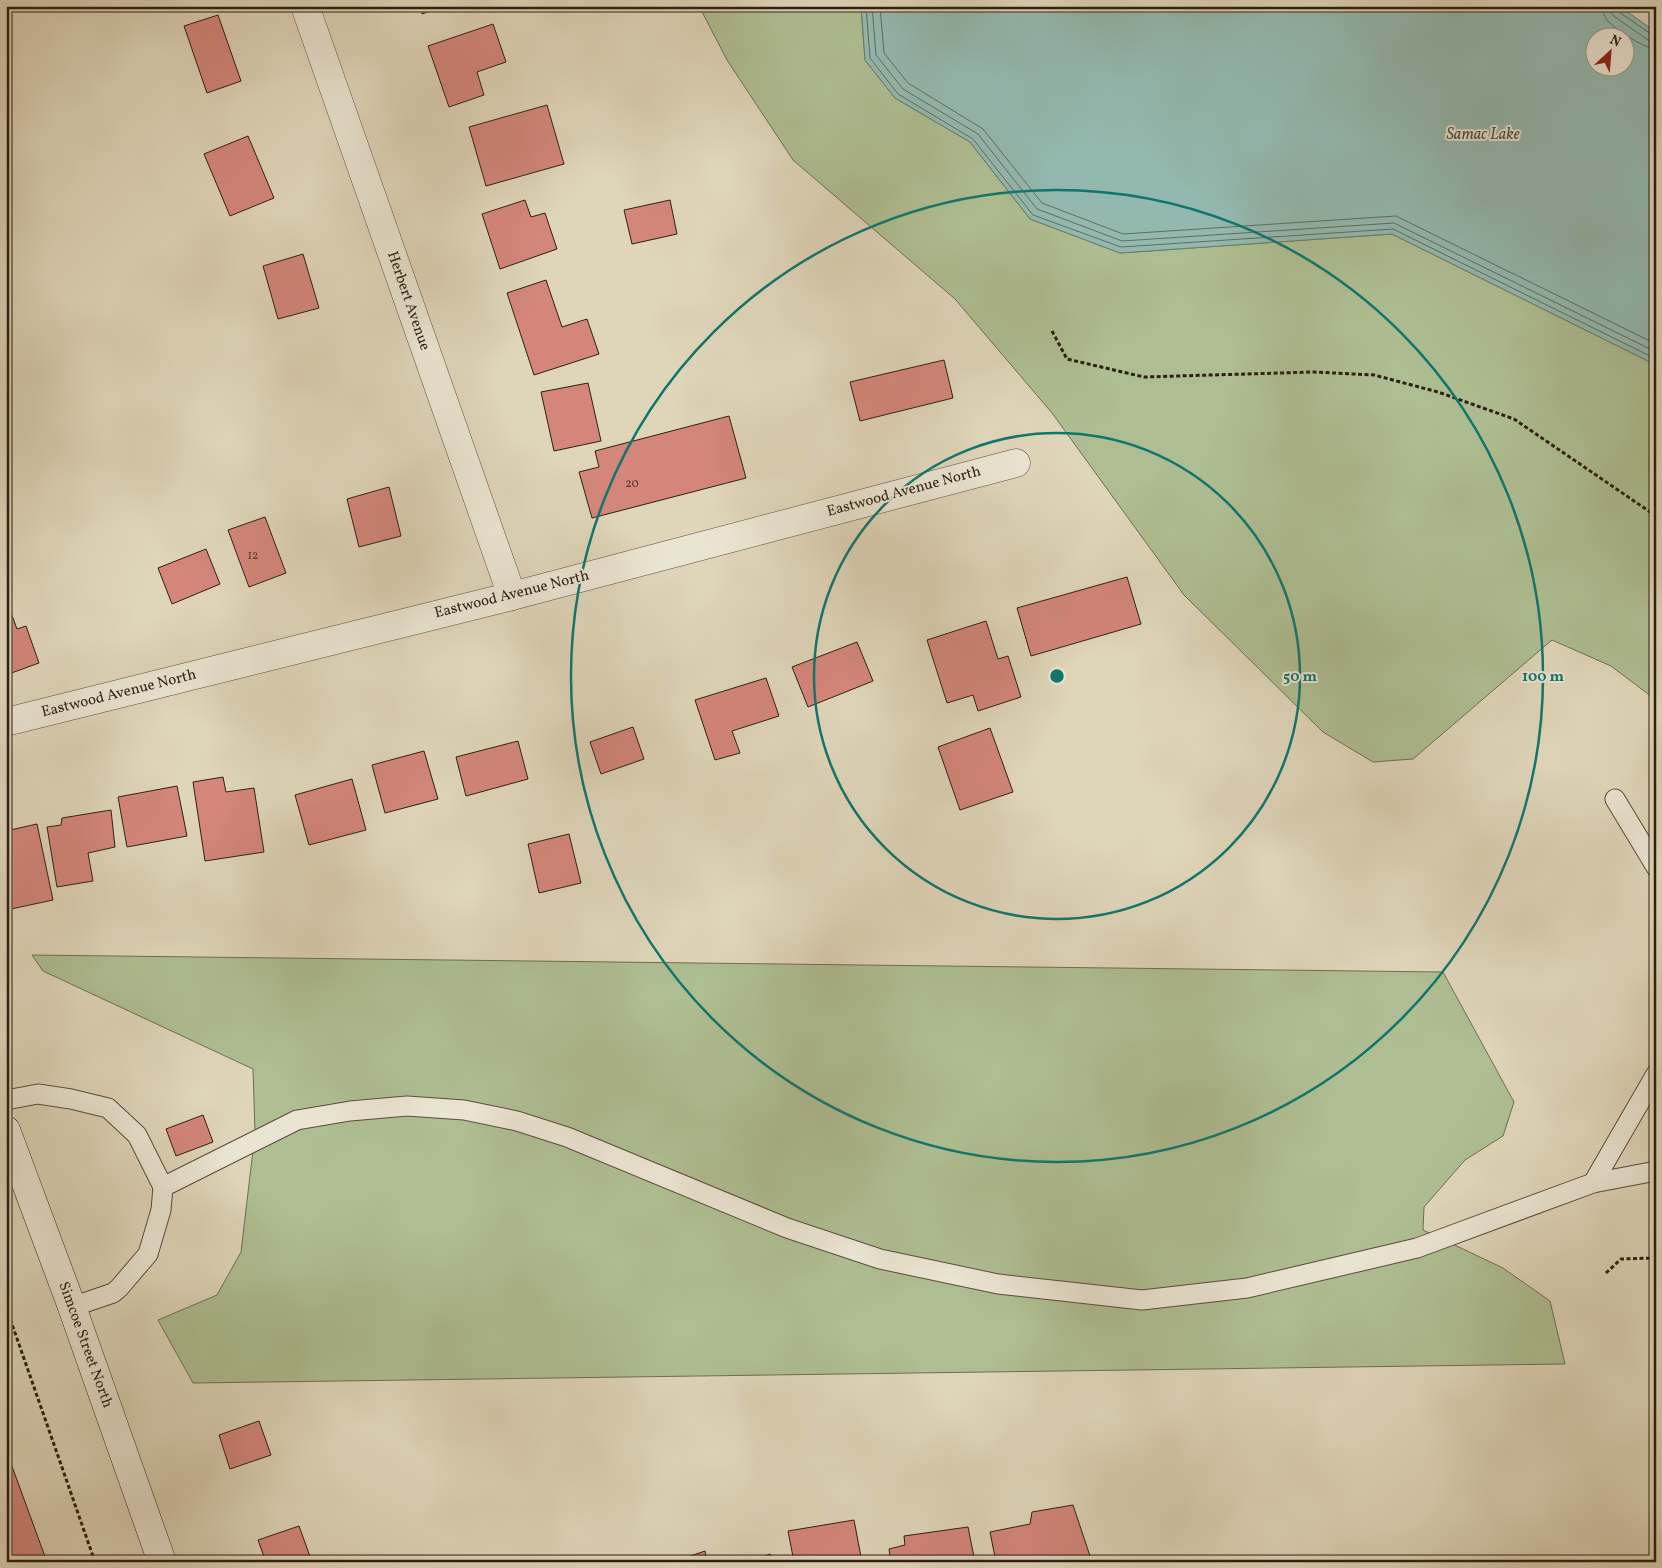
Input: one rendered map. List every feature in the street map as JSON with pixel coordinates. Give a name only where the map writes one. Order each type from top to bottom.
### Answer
[{"type":"street","name":"Herbert Avenue","points":[[305,6],[512,596]]},
{"type":"street","name":"Eastwood Avenue North","points":[[6,722],[512,596],[1016,463]]},
{"type":"street","name":"Simcoe Street North","points":[[6,1130],[72,1307],[162,1562]]},
{"type":"lane","points":[[1615,799],[1656,867]]},
{"type":"lane","points":[[1593,1183],[1656,1074]]},
{"type":"lane","points":[[6,1100],[38,1094],[71,1099],[108,1108],[138,1135],[163,1187],[161,1210],[148,1254],[113,1293],[72,1307]]},
{"type":"lane","points":[[163,1187],[297,1120],[407,1106],[464,1110],[517,1122],[567,1137],[787,1228],[880,1259],[998,1284],[1142,1300],[1247,1288],[1417,1248],[1593,1183],[1656,1170]]},
{"type":"path","points":[[1052,331],[1067,359],[1144,377],[1314,372],[1374,375],[1438,392],[1514,419],[1656,516]]},
{"type":"path","points":[[1606,1273],[1621,1259],[1656,1258]]},
{"type":"path","points":[[6,1307],[94,1562]]},
{"type":"green space","points":[[699,6],[861,6],[865,60],[895,98],[970,142],[1030,219],[1120,253],[1392,234],[1656,365],[1656,700],[1611,666],[1552,640],[1413,759],[1373,762],[1323,732],[1184,595],[1052,413],[955,299],[793,160],[727,60]]},
{"type":"green space","points":[[32,955],[1443,972],[1514,1102],[1503,1136],[1465,1160],[1424,1207],[1423,1230],[1503,1268],[1550,1301],[1565,1364],[193,1383],[158,1320],[217,1295],[241,1252],[255,1133],[253,1069],[43,971]]},
{"type":"water","name":"Samac Lake","points":[[861,6],[1619,6],[1656,32],[1656,365],[1392,234],[1120,253],[1030,219],[970,142],[895,98],[865,60]]},
{"type":"building","points":[[420,6],[445,6],[422,14]]},
{"type":"building","points":[[218,15],[241,81],[207,93],[184,26]]},
{"type":"building","points":[[493,24],[506,62],[477,72],[484,95],[449,107],[428,46]]},
{"type":"building","points":[[547,105],[564,164],[486,186],[469,127]]},
{"type":"building","points":[[248,136],[274,198],[230,216],[204,154]]},
{"type":"building","points":[[525,200],[531,217],[545,213],[557,249],[500,269],[482,214]]},
{"type":"building","points":[[670,200],[677,234],[632,244],[624,210]]},
{"type":"building","points":[[303,254],[319,308],[278,319],[263,266]]},
{"type":"building","points":[[546,280],[562,327],[587,319],[599,354],[534,375],[507,293]]},
{"type":"building","points":[[944,360],[953,398],[860,421],[850,382]]},
{"type":"building","points":[[588,383],[601,441],[554,451],[541,392]]},
{"type":"building","points":[[729,416],[746,478],[592,518],[579,472],[599,467],[595,451]]},
{"type":"building","points":[[389,487],[401,536],[359,547],[347,499]]},
{"type":"building","points":[[265,517],[286,573],[249,587],[228,530]]},
{"type":"building","points":[[206,549],[220,584],[172,604],[158,568]]},
{"type":"building","points":[[1127,577],[1141,624],[1031,656],[1017,608]]},
{"type":"building","points":[[6,599],[17,629],[26,626],[39,663],[6,675]]},
{"type":"building","points":[[986,621],[998,659],[1008,656],[1021,697],[978,711],[973,695],[947,703],[927,640]]},
{"type":"building","points":[[857,642],[873,681],[808,707],[792,667]]},
{"type":"building","points":[[766,678],[779,716],[732,731],[740,753],[715,760],[695,700]]},
{"type":"building","points":[[633,727],[644,759],[601,774],[590,742]]},
{"type":"building","points":[[990,728],[1013,792],[960,810],[938,747]]},
{"type":"building","points":[[518,741],[528,779],[466,796],[456,757]]},
{"type":"building","points":[[424,751],[438,799],[385,813],[372,765]]},
{"type":"building","points":[[223,777],[226,792],[254,788],[264,852],[205,861],[193,782]]},
{"type":"building","points":[[352,779],[366,830],[309,845],[295,795]]},
{"type":"building","points":[[177,786],[187,836],[127,847],[118,797]]},
{"type":"building","points":[[111,810],[115,847],[88,853],[93,881],[57,887],[47,827],[61,825],[62,818]]},
{"type":"building","points":[[37,824],[53,900],[6,910],[6,831]]},
{"type":"building","points":[[569,834],[581,883],[539,893],[528,844]]},
{"type":"building","points":[[203,1115],[213,1142],[176,1156],[166,1129]]},
{"type":"building","points":[[259,1421],[271,1455],[230,1469],[219,1435]]},
{"type":"building","points":[[6,1450],[47,1562],[6,1562]]},
{"type":"building","points":[[1073,1505],[1092,1562],[996,1562],[990,1532],[1030,1524],[1032,1512]]},
{"type":"building","points":[[854,1520],[862,1562],[794,1562],[788,1531]]},
{"type":"building","points":[[299,1526],[312,1562],[266,1562],[258,1540]]},
{"type":"building","points":[[968,1527],[975,1562],[891,1562],[889,1549],[905,1545],[904,1536]]},
{"type":"building","points":[[705,1551],[707,1562],[673,1562]]},
{"type":"building","points":[[770,1554],[773,1562],[750,1562]]}]
